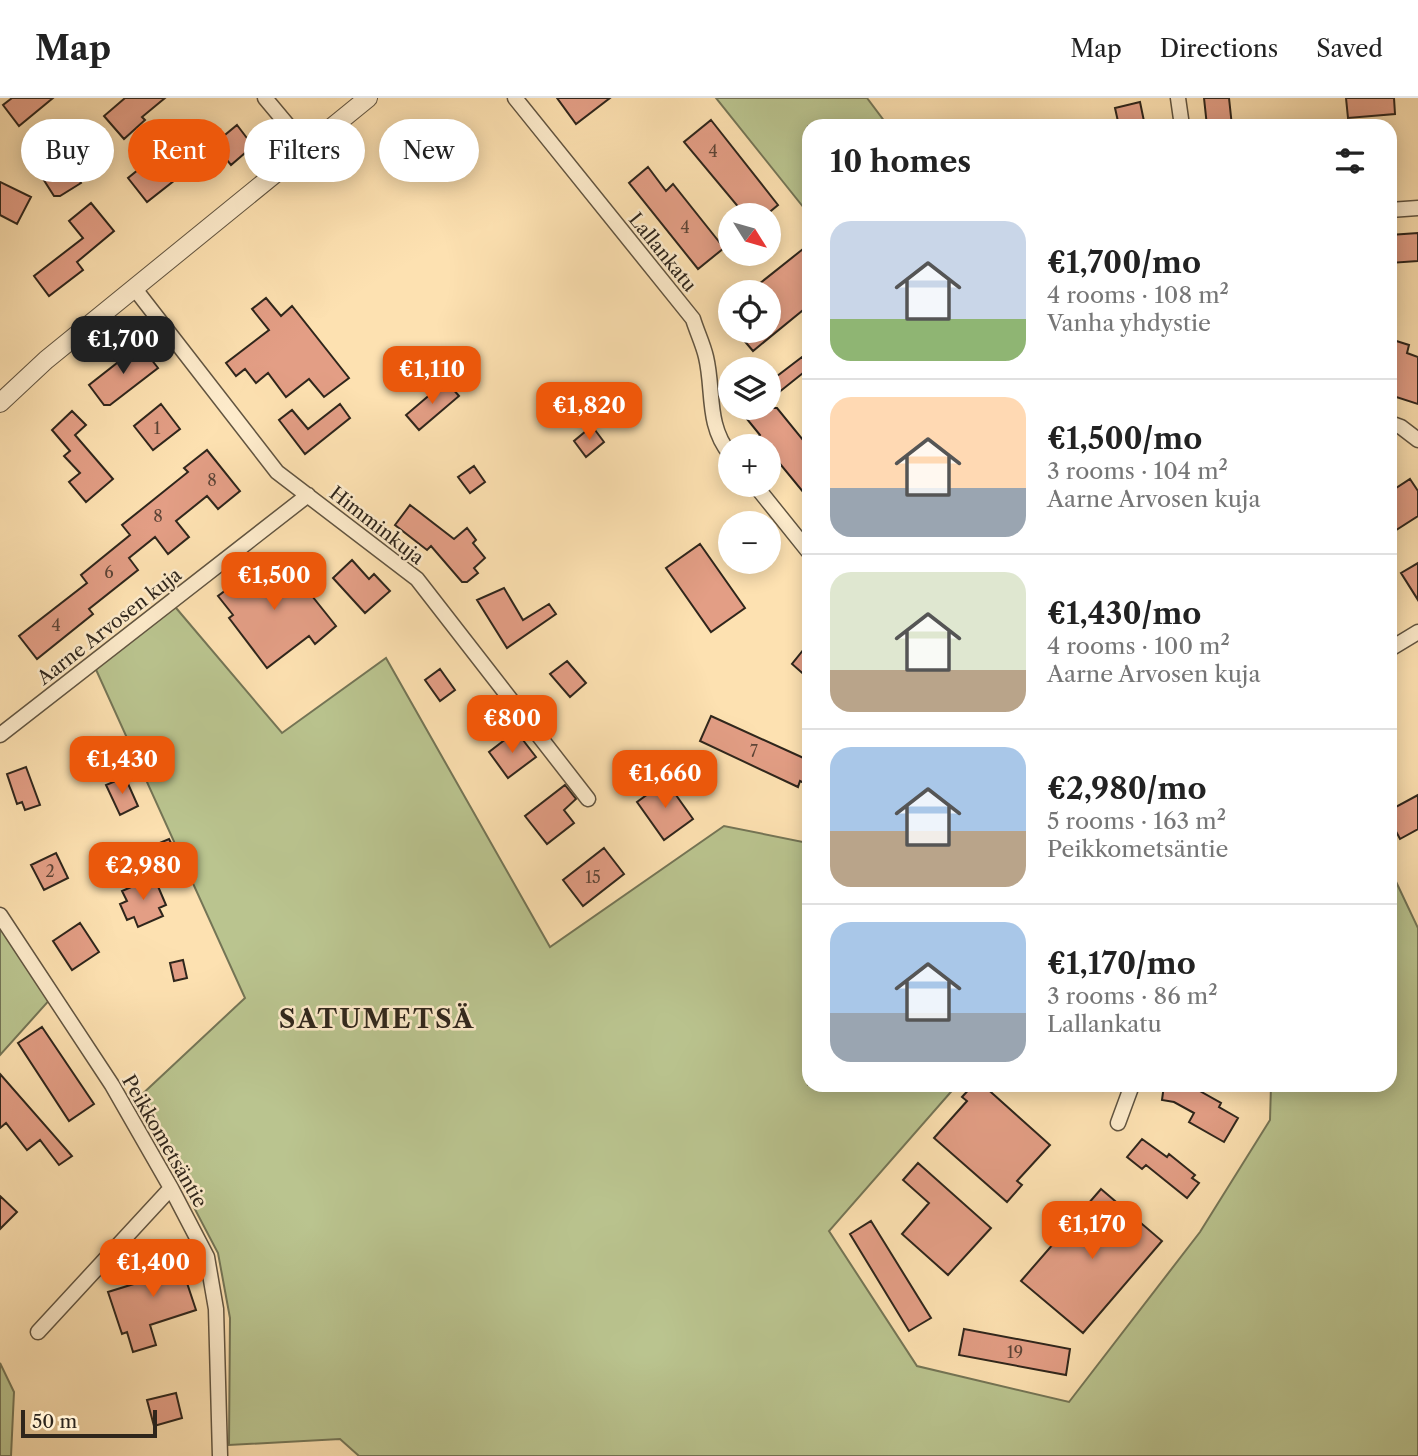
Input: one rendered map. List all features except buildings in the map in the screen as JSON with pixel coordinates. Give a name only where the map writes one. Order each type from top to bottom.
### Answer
[{"type":"street","points":[[265,98],[283,119]]},
{"type":"street","points":[[341,119],[368,98]]},
{"type":"street","name":"Lallankatu","points":[[515,98],[693,319],[706,358],[710,411],[719,434]]},
{"type":"street","points":[[1178,98],[1181,119]]},
{"type":"street","points":[[0,403],[46,360],[263,182]]},
{"type":"street","points":[[1397,210],[1418,208]]},
{"type":"street","name":"Himminkuja","points":[[135,289],[277,472],[417,579],[588,799]]},
{"type":"street","points":[[1397,426],[1418,440]]},
{"type":"street","name":"Aarne Arvosen kuja","points":[[0,735],[308,495]]},
{"type":"street","points":[[765,497],[802,544]]},
{"type":"street","points":[[1397,645],[1418,632]]},
{"type":"street","name":"Peikkometsäntie","points":[[0,915],[112,1085],[207,1257],[216,1309],[220,1456]]},
{"type":"street","points":[[1118,1123],[1129,1092]]},
{"type":"street","points":[[38,1332],[171,1188]]},
{"type":"green space","points":[[716,98],[867,98],[883,119],[802,119],[802,206]]},
{"type":"green space","points":[[171,602],[282,733],[386,658],[550,947],[724,826],[802,842],[802,1092],[951,1092],[829,1231],[917,1366],[1069,1402],[1200,1232],[1270,1120],[1271,1092],[1397,1092],[1397,884],[1418,928],[1418,1456],[359,1456],[340,1439],[229,1445],[230,1318],[218,1253],[137,1099],[245,998],[93,663]]},
{"type":"green space","points":[[0,915],[53,996],[0,1055]]},
{"type":"green space","points":[[0,1363],[14,1392],[11,1456],[0,1456]]},
{"type":"district","name":"SATUMETSÄ","points":[[377,1019]]}]
